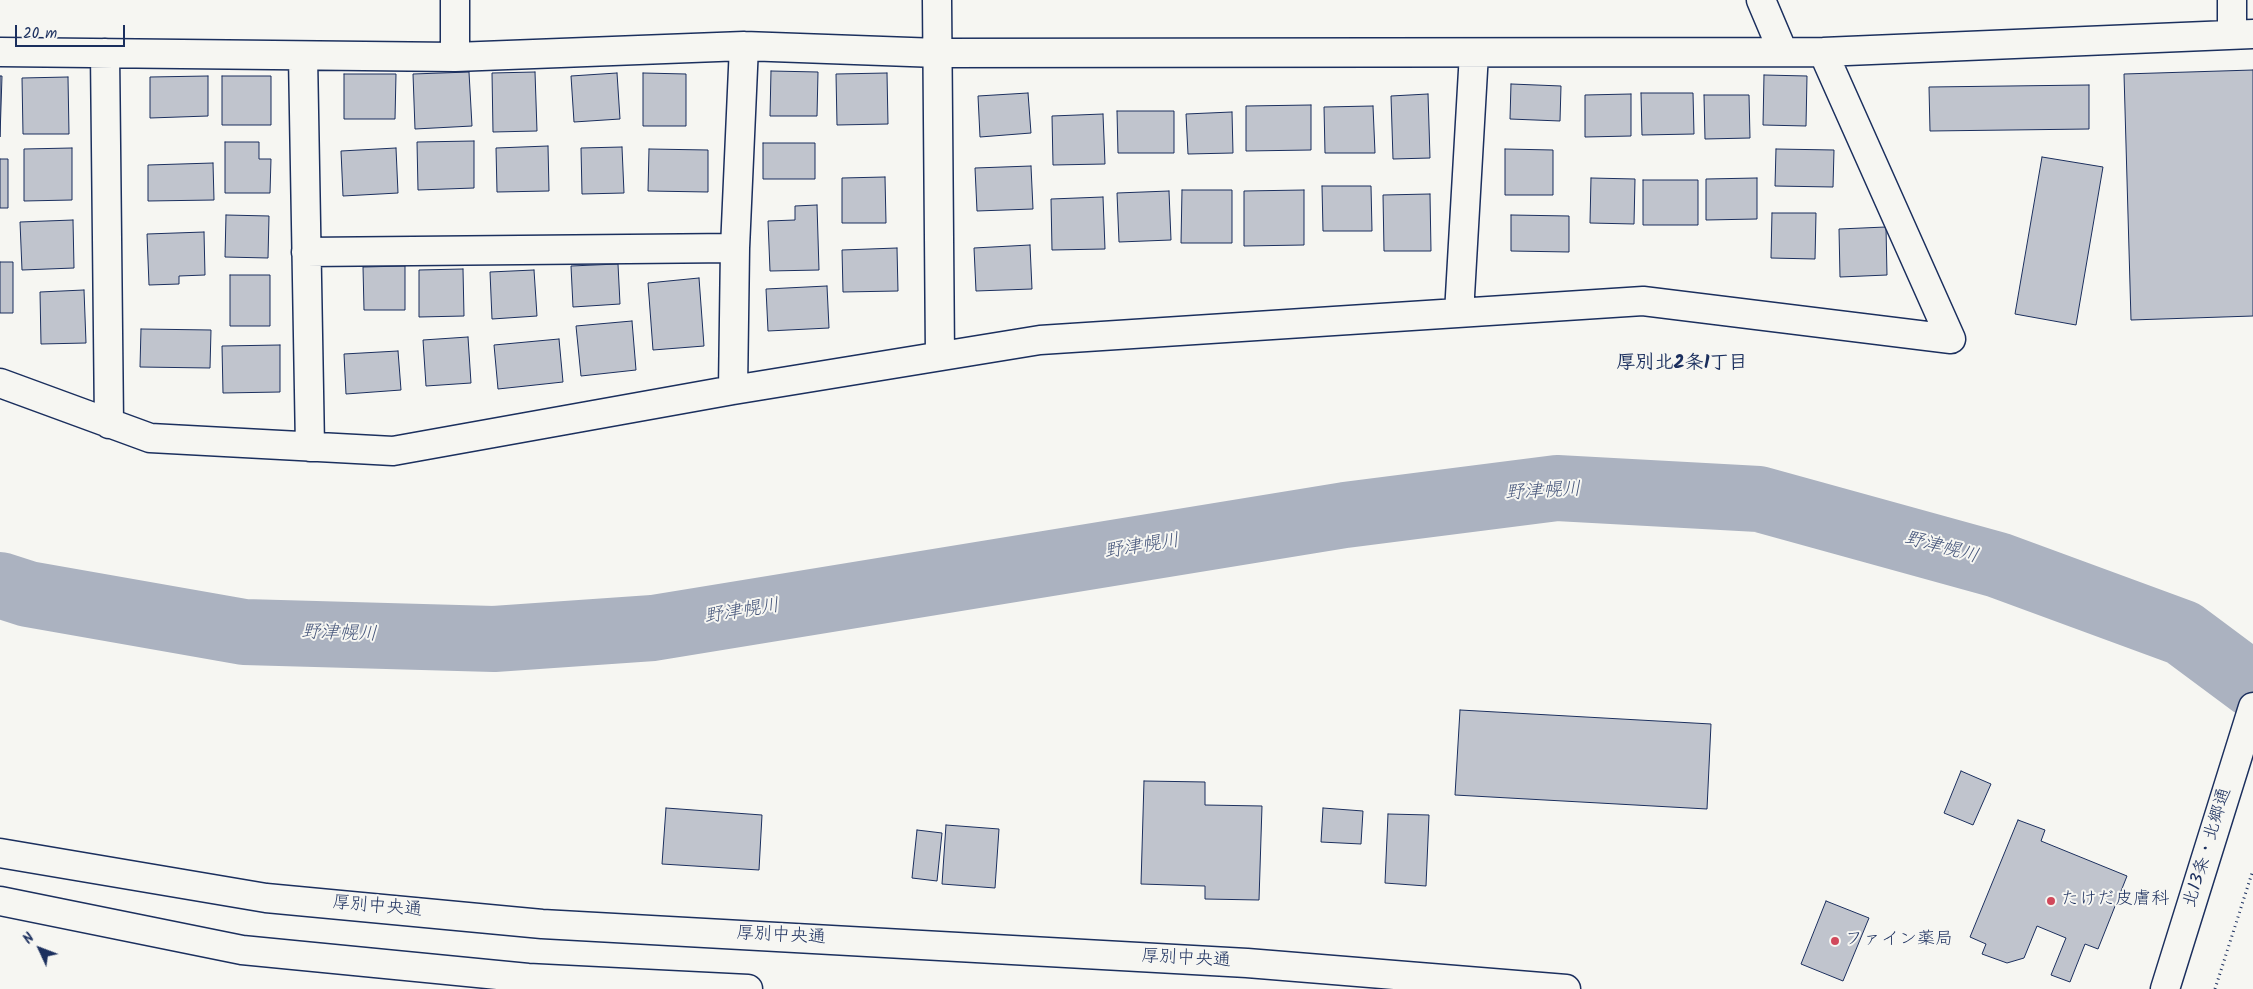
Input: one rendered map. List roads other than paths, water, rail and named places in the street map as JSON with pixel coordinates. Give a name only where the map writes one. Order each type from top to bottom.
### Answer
[{"type":"street","points":[[455,0],[455,57]]},
{"type":"street","points":[[937,0],[940,356]]},
{"type":"street","points":[[1761,0],[1783,52]]},
{"type":"street","points":[[0,52],[455,57],[744,46],[938,53],[1823,52],[2242,35],[2232,0]]},
{"type":"street","points":[[733,390],[735,248],[744,46]]},
{"type":"street","points":[[0,383],[150,438],[394,452],[733,390],[1040,340],[1643,301],[1951,339],[1823,52]]},
{"type":"street","points":[[105,53],[109,424]]},
{"type":"street","points":[[1459,313],[1474,53]]},
{"type":"street","points":[[302,56],[310,447]]},
{"type":"street","points":[[306,252],[735,248]]},
{"type":"street","name":"北13条・北郷通","points":[[2165,989],[2253,707]]},
{"type":"street","name":"厚別中央通","points":[[0,853],[266,898],[542,924],[1247,963],[1566,989]]},
{"type":"street","points":[[0,901],[242,950],[528,978],[748,989]]},
{"type":"waterway","name":"野津幌川","points":[[0,585],[28,594],[244,632],[494,639],[653,628],[1345,515],[1557,488],[1759,499],[1998,565],[2183,633],[2253,685]]},
{"type":"place","name":"たけだ皮膚科","points":[[2051,901]]},
{"type":"place","name":"ファイン薬局","points":[[1835,941]]},
{"type":"district","name":"厚別北2条1丁目","points":[[1682,365]]}]
